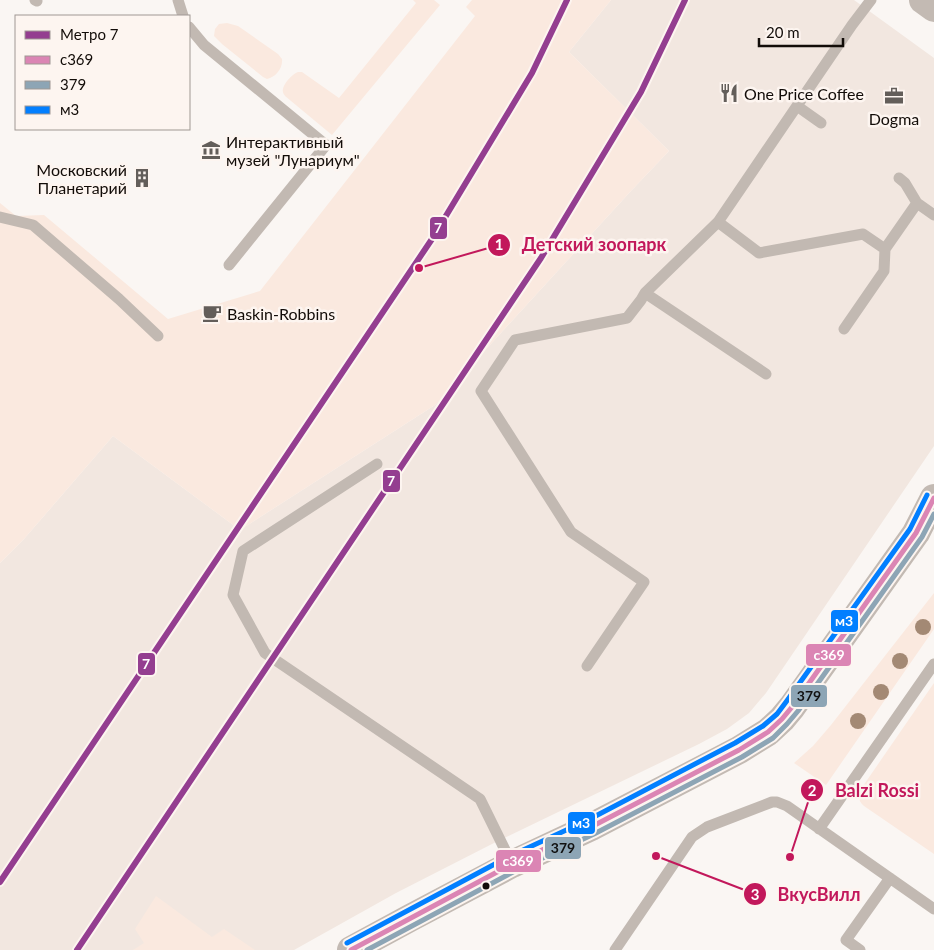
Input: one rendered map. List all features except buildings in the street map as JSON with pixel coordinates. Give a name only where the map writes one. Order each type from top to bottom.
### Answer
[{"type":"main road","points":[[923,0],[934,8]]},
{"type":"main road","points":[[351,950],[512,864],[591,827],[701,770],[768,732],[792,707],[925,524],[934,498]]},
{"type":"lane","points":[[178,0],[183,15]]},
{"type":"lane","points":[[587,666],[644,582],[571,532],[481,391],[515,340],[627,318],[645,293],[718,222],[871,0]]},
{"type":"lane","points":[[190,28],[204,44],[326,144],[229,265]]},
{"type":"lane","points":[[797,106],[821,123]]},
{"type":"lane","points":[[899,178],[905,183],[916,203],[934,215]]},
{"type":"lane","points":[[844,329],[884,271],[886,248],[916,203]]},
{"type":"lane","points":[[0,217],[33,225],[119,299],[158,336]]},
{"type":"lane","points":[[718,222],[759,253],[863,234],[886,248]]},
{"type":"lane","points":[[645,293],[766,374]]},
{"type":"lane","points":[[377,464],[242,551],[233,595],[265,653],[480,799],[512,864]]},
{"type":"lane","points":[[819,829],[934,664]]},
{"type":"lane","points":[[615,950],[689,841],[702,830],[772,802],[787,806],[934,909]]},
{"type":"lane","points":[[860,950],[846,940],[890,878]]},
{"type":"shaded area","points":[[413,0],[434,0],[440,5],[332,135],[285,96],[283,90],[285,84],[296,73],[302,72],[339,98],[416,3]]},
{"type":"shaded area","points":[[472,0],[611,0],[569,52],[669,151],[435,405],[240,530],[113,436],[24,539],[0,563],[0,203],[16,216],[44,215],[168,319],[260,291],[475,16],[466,7]]},
{"type":"shaded area","points":[[611,0],[854,0],[934,58],[934,446],[766,693],[749,713],[727,729],[492,844],[396,893],[294,950],[0,950],[0,563],[24,539],[113,436],[240,530],[435,405],[669,151],[569,52]]},
{"type":"shaded area","points":[[227,23],[238,26],[278,54],[282,62],[276,74],[267,79],[263,77],[214,36],[215,29],[219,24]]},
{"type":"shaded area","points":[[934,593],[934,629],[826,785],[794,763],[813,746],[831,725]]},
{"type":"shaded area","points":[[934,683],[934,854],[864,806],[859,796],[863,786]]},
{"type":"shaded area","points":[[156,896],[212,937],[224,929],[255,950],[133,950],[144,943],[135,929]]},
{"type":"metro line","name":"7","points":[[0,882],[432,239],[532,73],[567,0]]},
{"type":"metro line","name":"7","points":[[77,950],[541,258],[641,92],[685,0]]},
{"type":"transit line","name":"м3","points":[[347,943],[508,857],[588,820],[735,743],[763,726],[777,714],[786,702],[910,529],[927,495]]},
{"type":"transit line","name":"с369","points":[[351,950],[512,864],[591,827],[739,750],[768,732],[792,707],[916,533],[934,498]]},
{"type":"transit line","name":"379","points":[[367,950],[515,871],[594,834],[742,757],[773,738],[798,711],[922,537],[934,514]]},
{"type":"place","name":"One Price Coffee","points":[[729,93]]},
{"type":"place","name":"Dogma","points":[[894,96]]},
{"type":"place","name":"Интерактивный музей \"Лунариум\"","points":[[211,150]]},
{"type":"place","name":"Московский Планетарий","points":[[142,178]]},
{"type":"place","name":"Детский зоопарк","points":[[419,268]]},
{"type":"place","name":"Baskin-Robbins","points":[[212,313]]},
{"type":"place","name":"ВкусВилл","points":[[656,856]]},
{"type":"place","name":"Balzi Rossi","points":[[790,857]]}]
